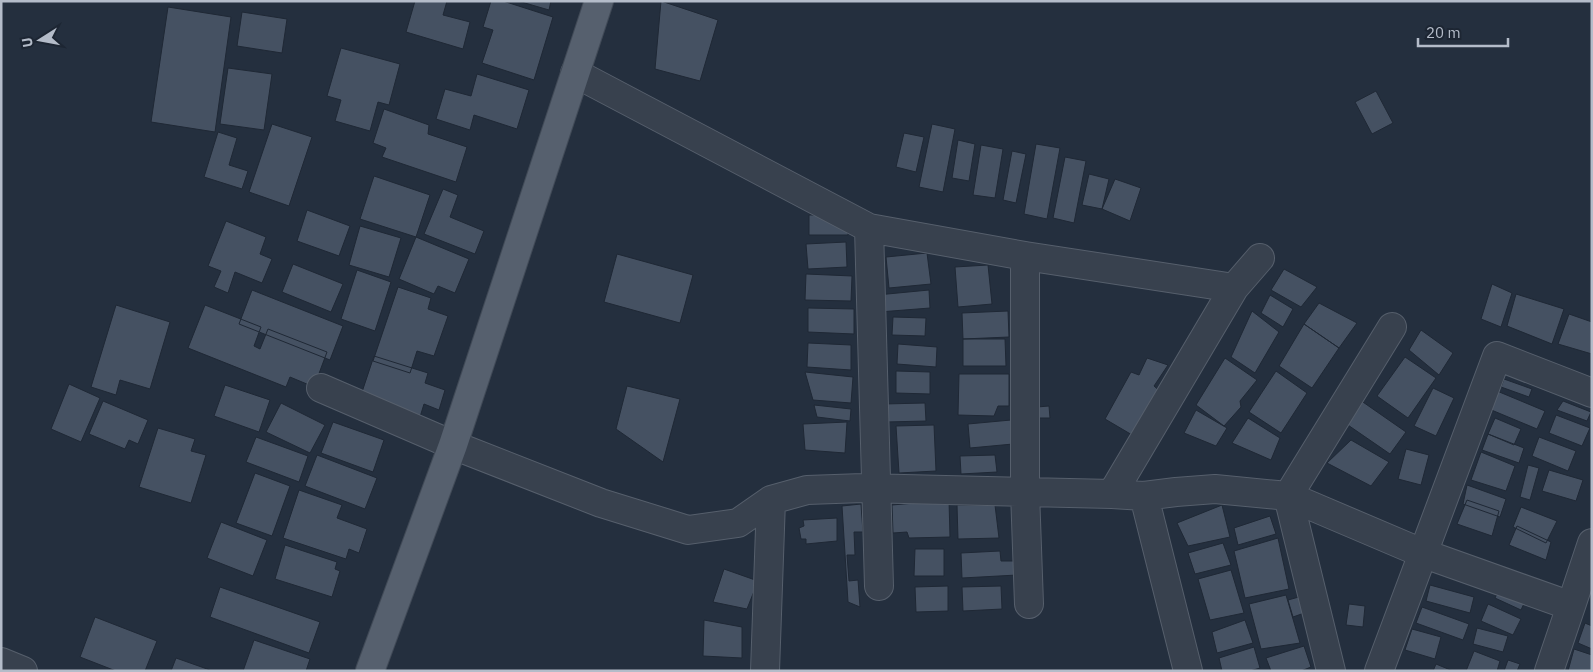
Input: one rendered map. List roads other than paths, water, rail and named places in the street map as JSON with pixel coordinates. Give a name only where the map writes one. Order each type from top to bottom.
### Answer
[{"type":"main road","points":[[370,671],[453,445],[599,1]]},
{"type":"street","points":[[575,73],[870,228],[1025,256],[1234,288]]},
{"type":"street","points":[[870,228],[880,586]]},
{"type":"street","points":[[1025,256],[1025,492],[1029,604]]},
{"type":"street","points":[[1112,494],[1234,288],[1260,258]]},
{"type":"street","points":[[1331,671],[1288,496],[1392,327]]},
{"type":"street","points":[[1379,671],[1497,356],[1592,393]]},
{"type":"street","points":[[321,388],[453,445],[601,503],[688,530],[738,523],[771,500],[807,490],[878,489],[1144,496],[1215,489],[1288,496],[1422,553],[1571,606]]},
{"type":"street","points":[[1144,496],[1188,671]]},
{"type":"street","points":[[765,671],[771,500]]},
{"type":"street","points":[[1549,671],[1592,543]]},
{"type":"street","points":[[1,662],[23,671]]}]
